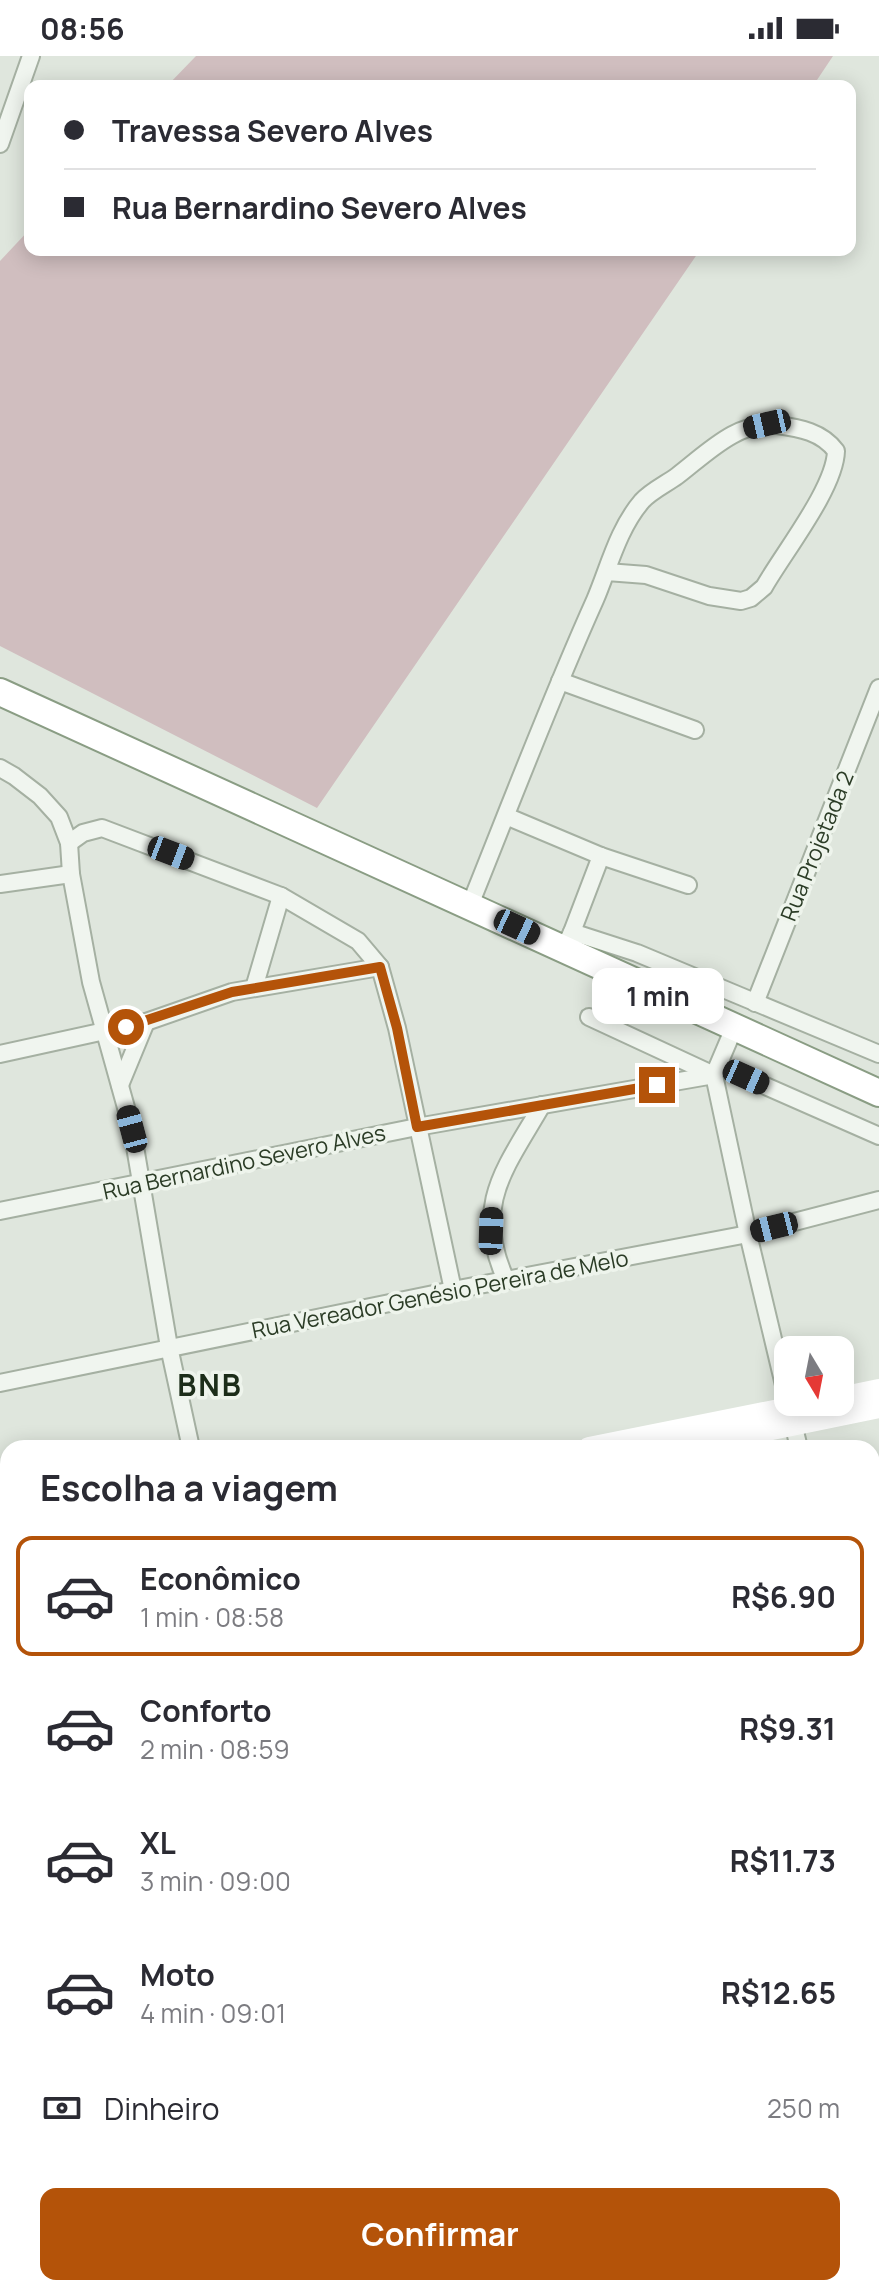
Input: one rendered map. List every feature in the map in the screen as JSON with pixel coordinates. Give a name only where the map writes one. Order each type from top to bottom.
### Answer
[{"type":"highway","points":[[0,692],[470,905],[568,940],[734,1028],[879,1093]]},
{"type":"main road","points":[[854,1395],[879,1390]]},
{"type":"main road","points":[[854,1410],[879,1407]]},
{"type":"main road","points":[[640,1440],[791,1416]]},
{"type":"main road","points":[[708,1440],[791,1416]]},
{"type":"street","points":[[0,144],[31,56]]},
{"type":"street","points":[[470,905],[616,545],[643,500],[727,437],[747,428],[777,425],[823,437],[836,451],[836,464],[824,488],[764,587],[751,598],[741,601],[709,596],[646,575],[607,572]]},
{"type":"street","points":[[560,681],[695,730]]},
{"type":"street","name":"Rua Projetada 2","points":[[755,1003],[879,688]]},
{"type":"street","points":[[0,768],[40,796],[59,817],[69,843],[71,874],[91,982],[132,1129],[169,1347],[189,1440]]},
{"type":"street","points":[[506,816],[601,856],[688,885]]},
{"type":"street","points":[[69,843],[83,833],[102,828],[281,896],[358,941],[380,967],[397,1028],[453,1290]]},
{"type":"street","points":[[601,856],[568,940],[637,953],[879,1054]]},
{"type":"street","points":[[0,884],[71,874]]},
{"type":"street","points":[[254,988],[281,896]]},
{"type":"street","points":[[0,1054],[106,1033],[232,992],[380,967]]},
{"type":"street","points":[[589,1017],[879,1136]]},
{"type":"street","points":[[120,1085],[146,1022]]},
{"type":"street","points":[[734,1028],[717,1070],[748,1234],[774,1344]]},
{"type":"street","name":"Rua Bernardino Severo Alves","points":[[0,1211],[717,1070]]},
{"type":"street","points":[[506,1280],[491,1231],[492,1199],[500,1177],[542,1105]]},
{"type":"street","name":"Rua Vereador Genésio Pereira de Melo","points":[[0,1383],[453,1290],[748,1234],[879,1200]]},
{"type":"street","points":[[791,1416],[797,1440]]},
{"type":"shaded area","points":[[196,56],[833,56],[817,80],[173,80]]},
{"type":"shaded area","points":[[24,235],[24,256],[696,256],[317,808],[0,646],[0,261]]},
{"type":"district","name":"BNB","points":[[210,1386]]},
{"type":"route","points":[[126,1027],[232,992],[380,967],[397,1028],[417,1127],[657,1085]]}]
